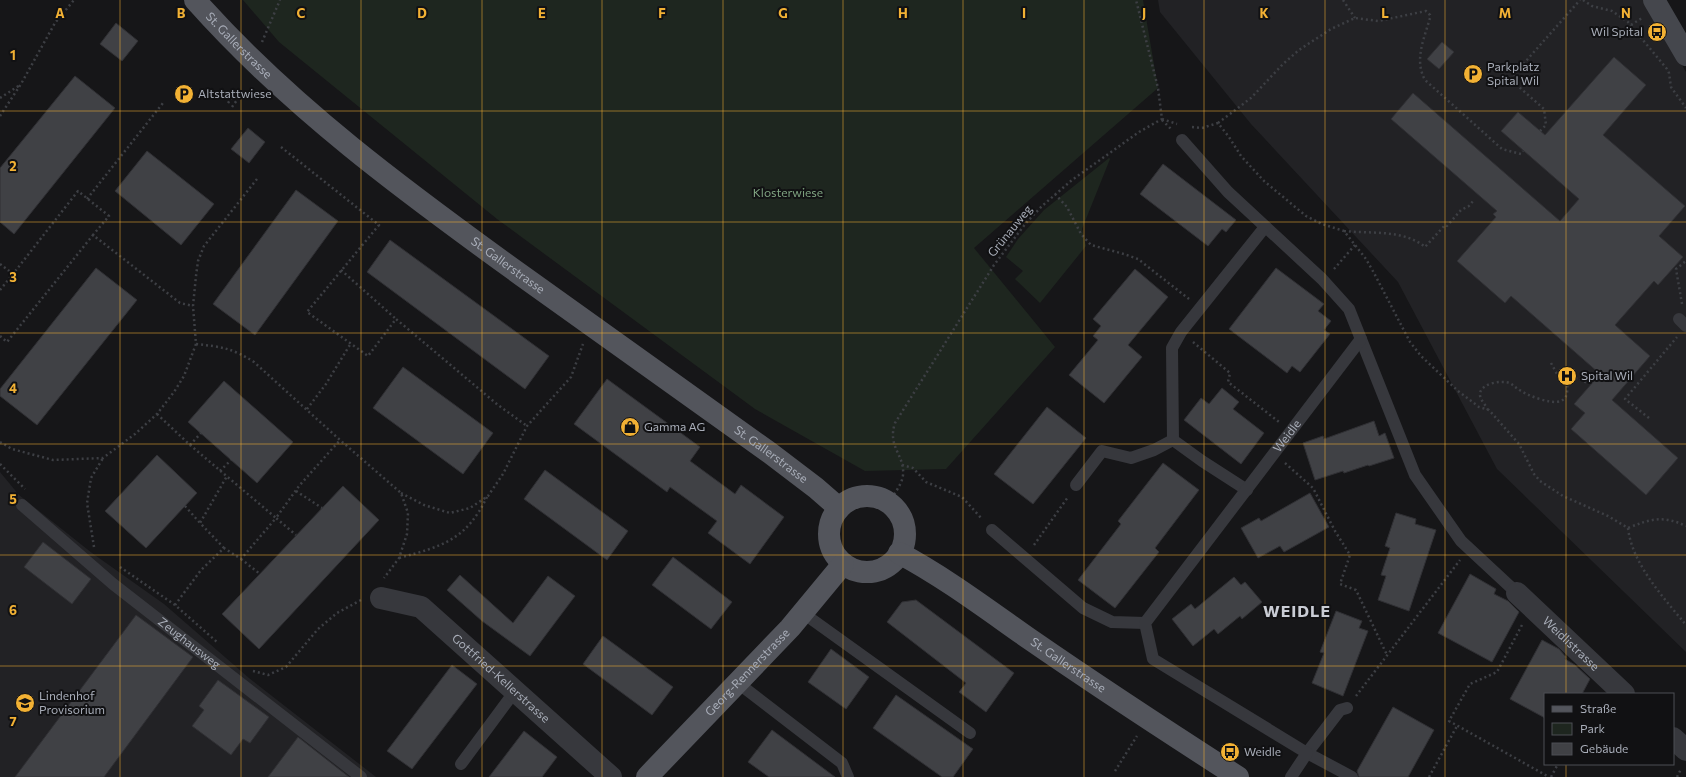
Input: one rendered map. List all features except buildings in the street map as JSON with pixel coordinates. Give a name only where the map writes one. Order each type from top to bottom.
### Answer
[{"type":"main road","name":"St. Gallerstrasse","points":[[195,0],[246,55],[335,134],[421,203],[770,453],[816,488],[839,508]]},
{"type":"main road","points":[[863,496],[876,498],[889,503],[898,513],[904,526],[904,540],[900,553],[891,563],[880,570],[867,572],[854,570],[843,564],[833,552],[829,537],[831,522],[839,508],[850,500],[863,496]]},
{"type":"main road","name":"St. Gallerstrasse","points":[[900,553],[922,565],[1161,728],[1238,777]]},
{"type":"main road","name":"Georg-Rennerstrasse","points":[[648,777],[803,613],[843,564]]},
{"type":"street","points":[[1654,0],[1686,55]]},
{"type":"street","name":"Gottfried-Kellerstrasse","points":[[372,594],[422,607],[611,777]]},
{"type":"street","name":"Weidlistrasse","points":[[1525,600],[1623,693]]},
{"type":"street","points":[[1674,739],[1686,750]]},
{"type":"lane","points":[[1182,140],[1228,192],[1322,279],[1348,309],[1415,475],[1461,541],[1525,600]]},
{"type":"lane","points":[[1173,440],[1172,348],[1181,332],[1265,227]]},
{"type":"lane","name":"Weidle","points":[[1145,623],[1361,339]]},
{"type":"lane","points":[[1076,485],[1102,451],[1131,458],[1154,450],[1173,440]]},
{"type":"lane","points":[[1173,440],[1246,490]]},
{"type":"lane","name":"Zeughausweg","points":[[22,505],[113,584],[361,777]]},
{"type":"lane","points":[[992,530],[1083,608],[1112,622],[1145,623],[1153,658],[1307,754],[1352,777]]},
{"type":"lane","points":[[803,613],[970,733]]},
{"type":"lane","points":[[738,683],[842,763],[848,777]]},
{"type":"lane","points":[[461,764],[515,691]]},
{"type":"lane","points":[[1291,777],[1340,710],[1347,708]]},
{"type":"path","points":[[0,116],[22,84],[55,23],[74,0]]},
{"type":"path","points":[[246,55],[262,42],[280,0]]},
{"type":"path","points":[[1136,0],[1158,88],[1162,119],[1182,126]]},
{"type":"path","points":[[1343,0],[1355,18]]},
{"type":"path","points":[[1540,131],[1546,125],[1544,109],[1510,79],[1581,0],[1592,6],[1614,12],[1630,25],[1670,73],[1671,87],[1686,108]]},
{"type":"path","points":[[1189,127],[1202,128],[1218,123],[1251,98],[1283,64],[1302,48],[1326,32],[1355,18],[1378,21],[1423,11],[1429,13],[1430,18],[1420,58],[1421,70],[1425,80],[1502,149],[1521,154],[1523,151]]},
{"type":"path","points":[[1630,25],[1641,19]]},
{"type":"path","points":[[0,98],[22,84]]},
{"type":"path","points":[[228,103],[238,90]]},
{"type":"path","points":[[232,107],[242,93]]},
{"type":"path","points":[[87,199],[163,103]]},
{"type":"path","name":"Grünauweg","points":[[889,503],[902,481],[903,476],[902,465],[892,438],[895,423],[1003,252],[1026,223],[1055,194],[1113,150],[1139,132],[1162,119]]},
{"type":"path","points":[[1218,123],[1241,156],[1264,180],[1306,216],[1322,224],[1344,230],[1401,236],[1415,240],[1425,248],[1445,225],[1446,226],[1461,210],[1469,206],[1473,201]]},
{"type":"path","points":[[281,147],[379,225],[307,312],[368,356],[396,319]]},
{"type":"path","points":[[89,545],[95,550],[87,503],[90,478],[103,458],[135,434],[157,414],[184,376],[196,344],[193,306],[198,261],[204,246],[257,179]]},
{"type":"path","points":[[0,290],[78,192],[109,216],[7,342],[0,336]]},
{"type":"path","points":[[1055,194],[1067,207],[1081,234],[1091,245],[1138,259],[1188,298],[1199,310]]},
{"type":"path","points":[[1344,230],[1374,273],[1410,342],[1421,356],[1458,391],[1479,407],[1489,410]]},
{"type":"path","points":[[93,235],[180,303],[193,306]]},
{"type":"path","points":[[1322,279],[1331,273],[1355,245]]},
{"type":"path","points":[[1683,323],[1676,270],[1686,261]]},
{"type":"path","points":[[0,264],[13,274]]},
{"type":"path","points":[[341,270],[396,319],[498,405],[526,426]]},
{"type":"path","points":[[1181,332],[1230,373],[1228,382],[1291,431]]},
{"type":"path","points":[[399,558],[434,548],[459,535],[478,515],[488,496],[503,474],[526,426],[571,377],[581,347],[585,340]]},
{"type":"path","points":[[307,409],[326,384],[351,343]]},
{"type":"path","points":[[196,344],[222,347],[238,352],[254,362],[401,493],[424,505],[450,513],[470,508],[488,496]]},
{"type":"path","points":[[1649,418],[1625,399],[1666,352]]},
{"type":"path","points":[[1551,363],[1557,374],[1568,380],[1572,378],[1579,378],[1587,382]]},
{"type":"path","points":[[1568,380],[1568,393],[1565,398],[1554,402],[1545,401],[1518,389],[1510,383],[1505,382],[1494,383],[1483,389],[1480,393],[1481,398],[1489,410],[1519,444],[1534,474],[1540,481],[1563,496],[1608,516],[1628,528]]},
{"type":"path","points":[[157,414],[190,445],[296,535]]},
{"type":"path","points":[[190,445],[201,433]]},
{"type":"path","points":[[241,559],[276,518],[296,491],[340,440]]},
{"type":"path","points":[[0,442],[12,448],[53,460],[103,458]]},
{"type":"path","points":[[1274,453],[1313,488],[1335,531],[1350,555],[1340,584],[1356,590],[1387,656]]},
{"type":"path","points":[[220,470],[230,460]]},
{"type":"path","points":[[0,464],[26,490]]},
{"type":"path","points":[[902,465],[913,468],[926,482],[962,497],[992,530]]},
{"type":"path","points":[[200,523],[227,476]]},
{"type":"path","points":[[1024,559],[1076,485]]},
{"type":"path","points":[[296,491],[322,508]]},
{"type":"path","points":[[247,670],[268,675],[286,667],[318,629],[337,613],[372,594],[399,558],[407,534],[408,514],[401,493]]},
{"type":"path","points":[[185,506],[224,548],[260,574]]},
{"type":"path","points":[[1628,528],[1643,522],[1662,518],[1675,521],[1686,526]]},
{"type":"path","points":[[1628,528],[1630,542],[1639,561],[1660,592],[1686,624]]},
{"type":"path","points":[[175,605],[201,570],[224,548]]},
{"type":"path","points":[[1347,708],[1468,548]]},
{"type":"path","points":[[119,567],[175,605],[219,645]]},
{"type":"path","points":[[1525,600],[1497,672],[1470,684],[1449,720],[1457,726],[1550,777],[1557,765]]},
{"type":"path","points":[[1429,777],[1457,726]]},
{"type":"path","points":[[1115,772],[1140,732]]},
{"type":"shaded area","name":"Spital Wil","points":[[1158,0],[1645,0],[1686,72],[1686,652],[1497,469],[1398,282],[1251,124],[1160,12]]},
{"type":"shaded area","points":[[0,472],[19,495],[92,553],[164,604],[249,678],[376,777],[0,777]]},
{"type":"green space","name":"Klosterwiese","points":[[243,0],[1143,0],[1158,88],[974,248],[1055,347],[946,469],[865,471],[755,409],[497,219],[279,42]]},
{"type":"green space","points":[[1109,158],[1110,159],[1082,229],[1086,246],[1040,303],[1015,279],[1023,271],[1006,257],[1018,239],[1044,210]]},
{"type":"place","name":"Wil Spital","points":[[1657,32]]},
{"type":"place","name":"Parkplatz Spital Wil","points":[[1473,74]]},
{"type":"place","name":"Altstattwiese","points":[[184,94]]},
{"type":"place","name":"Spital Wil","points":[[1567,376]]},
{"type":"place","name":"Gamma AG","points":[[630,427]]},
{"type":"place","name":"Lindenhof Provisorium","points":[[25,703]]},
{"type":"place","name":"Weidle","points":[[1230,752]]},
{"type":"district","name":"WEIDLE","points":[[1297,611]]}]
